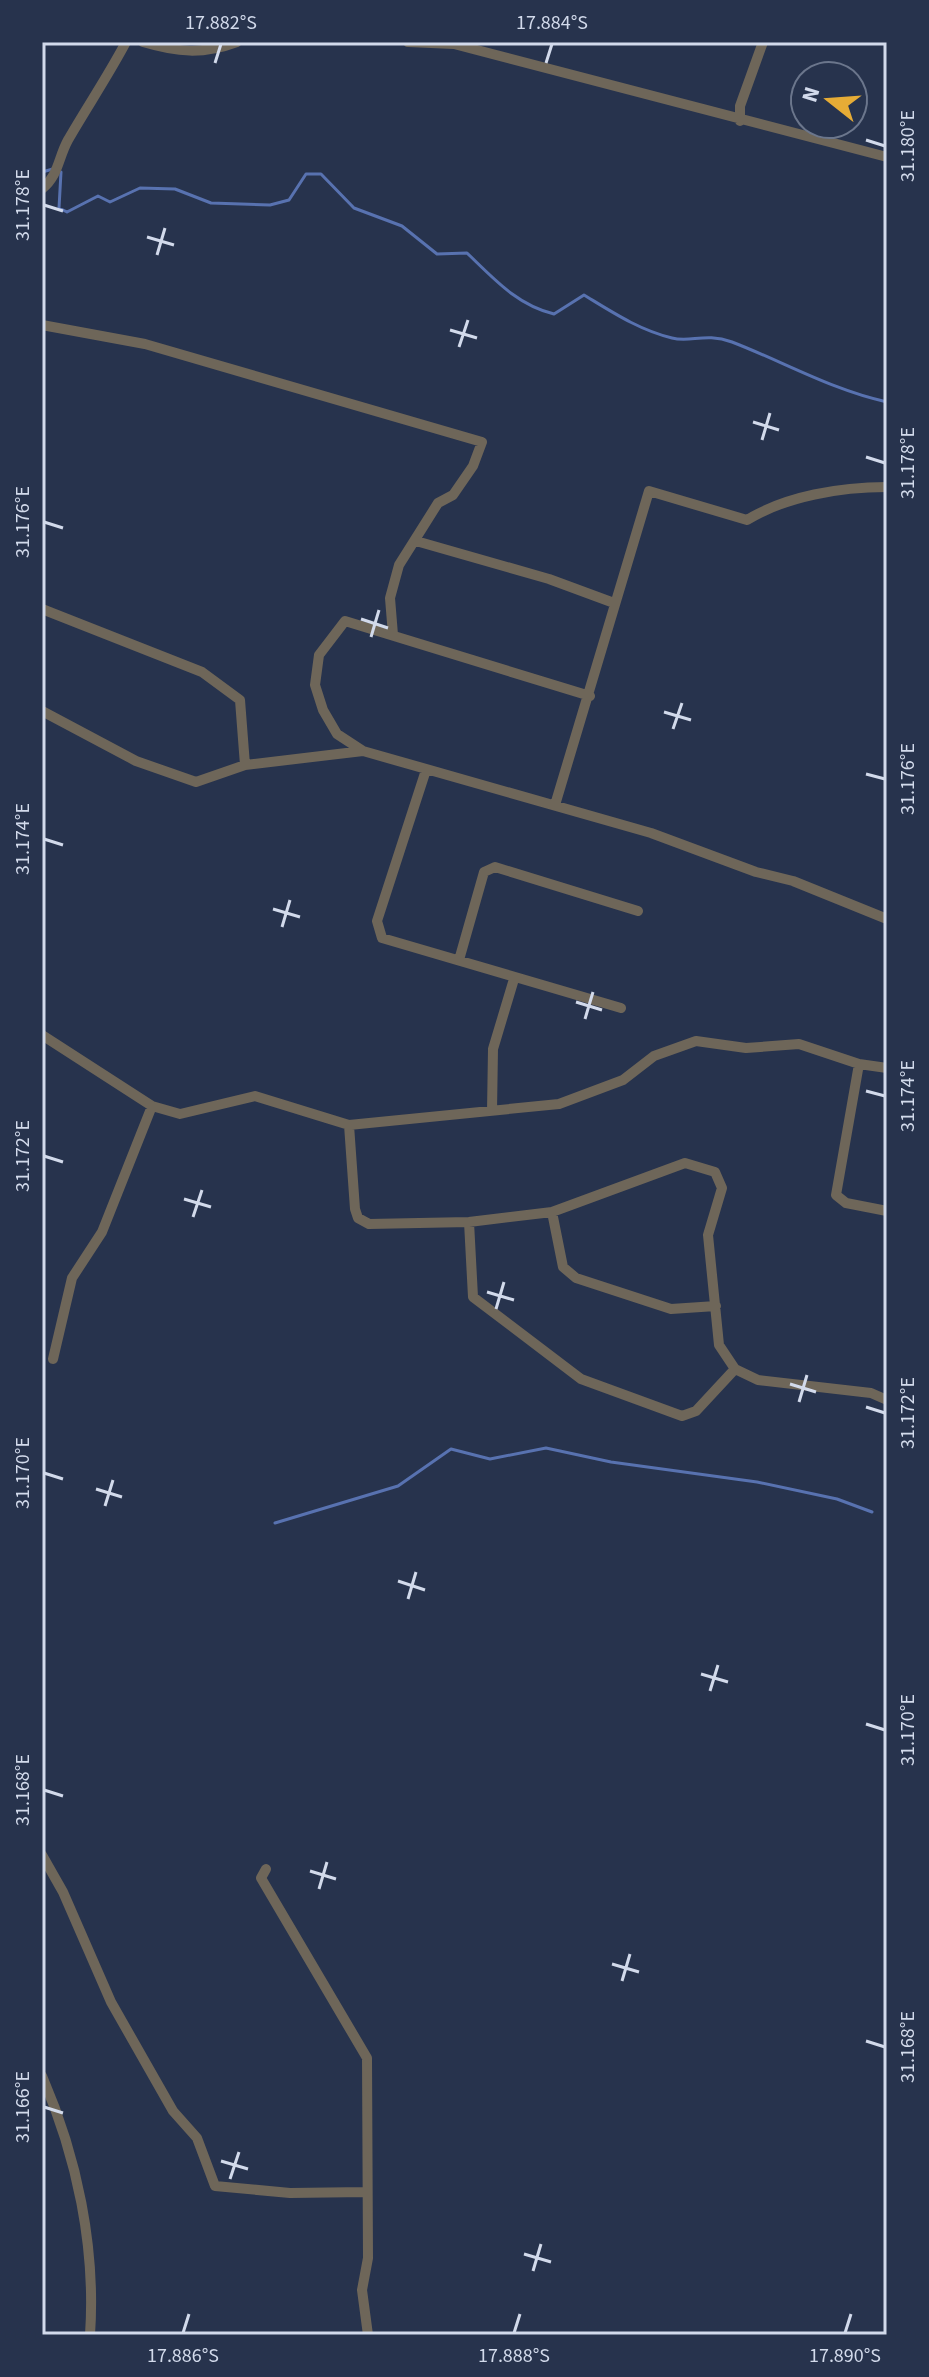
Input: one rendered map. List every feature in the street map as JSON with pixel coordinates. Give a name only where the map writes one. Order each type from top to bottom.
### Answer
[{"type":"street","points":[[42,189],[53,180],[66,142],[98,95],[126,42]]},
{"type":"street","points":[[143,42],[181,52],[210,51],[236,42]]},
{"type":"street","points":[[408,42],[454,44],[887,157]]},
{"type":"street","points":[[740,121],[740,106],[763,42]]},
{"type":"street","points":[[42,325],[145,344],[482,442],[473,466],[460,486],[453,495],[438,503],[399,565],[390,598],[393,635]]},
{"type":"street","points":[[555,805],[649,491],[747,520],[770,506],[799,498],[887,487]]},
{"type":"street","points":[[416,541],[549,579],[614,603]]},
{"type":"street","points":[[42,609],[202,672],[240,700],[245,765]]},
{"type":"street","points":[[590,696],[345,621],[319,655],[315,685],[323,710],[337,734],[363,751],[555,805],[793,881],[887,919]]},
{"type":"street","points":[[42,711],[136,761],[196,782],[245,765],[363,751]]},
{"type":"street","points":[[426,770],[377,921],[382,938],[621,1008]]},
{"type":"street","points":[[459,960],[484,872],[495,867],[638,911]]},
{"type":"street","points":[[492,1111],[493,1049],[514,979]]},
{"type":"street","points":[[42,1035],[152,1106],[180,1114],[255,1096],[349,1125],[559,1104],[623,1080],[654,1056],[696,1041],[746,1048],[799,1044],[859,1064],[887,1068]]},
{"type":"street","points":[[859,1064],[836,1195],[846,1203],[887,1211]]},
{"type":"street","points":[[53,1359],[72,1278],[102,1232],[152,1106]]},
{"type":"street","points":[[349,1125],[358,1218],[369,1224],[469,1222],[552,1212],[685,1163],[715,1172],[722,1188],[708,1235],[719,1345],[735,1369],[758,1380],[871,1393],[887,1400]]},
{"type":"street","points":[[552,1212],[563,1267],[576,1278],[671,1309],[716,1306]]},
{"type":"street","points":[[469,1222],[473,1297],[581,1379],[682,1416],[696,1411],[735,1369]]},
{"type":"street","points":[[42,1855],[63,1892],[111,2002],[173,2111],[197,2138],[215,2186],[290,2193],[366,2192]]},
{"type":"street","points":[[266,1869],[261,1878],[367,2058],[368,2258],[362,2290],[368,2335]]},
{"type":"street","points":[[42,2076],[80,2191],[91,2283],[90,2335]]},
{"type":"waterway","points":[[42,172],[53,169]]},
{"type":"waterway","points":[[61,172],[59,208],[67,212],[98,196],[110,202],[140,188],[175,189],[211,203],[270,205],[289,200],[306,174],[321,174],[354,208],[402,226],[437,254],[467,253],[517,298],[541,310],[554,314],[584,295],[626,320],[660,335],[679,339],[722,339],[827,383],[887,402]]},
{"type":"waterway","points":[[275,1523],[398,1486],[451,1449],[490,1459],[546,1448],[611,1462],[757,1482],[837,1499],[872,1512]]}]
